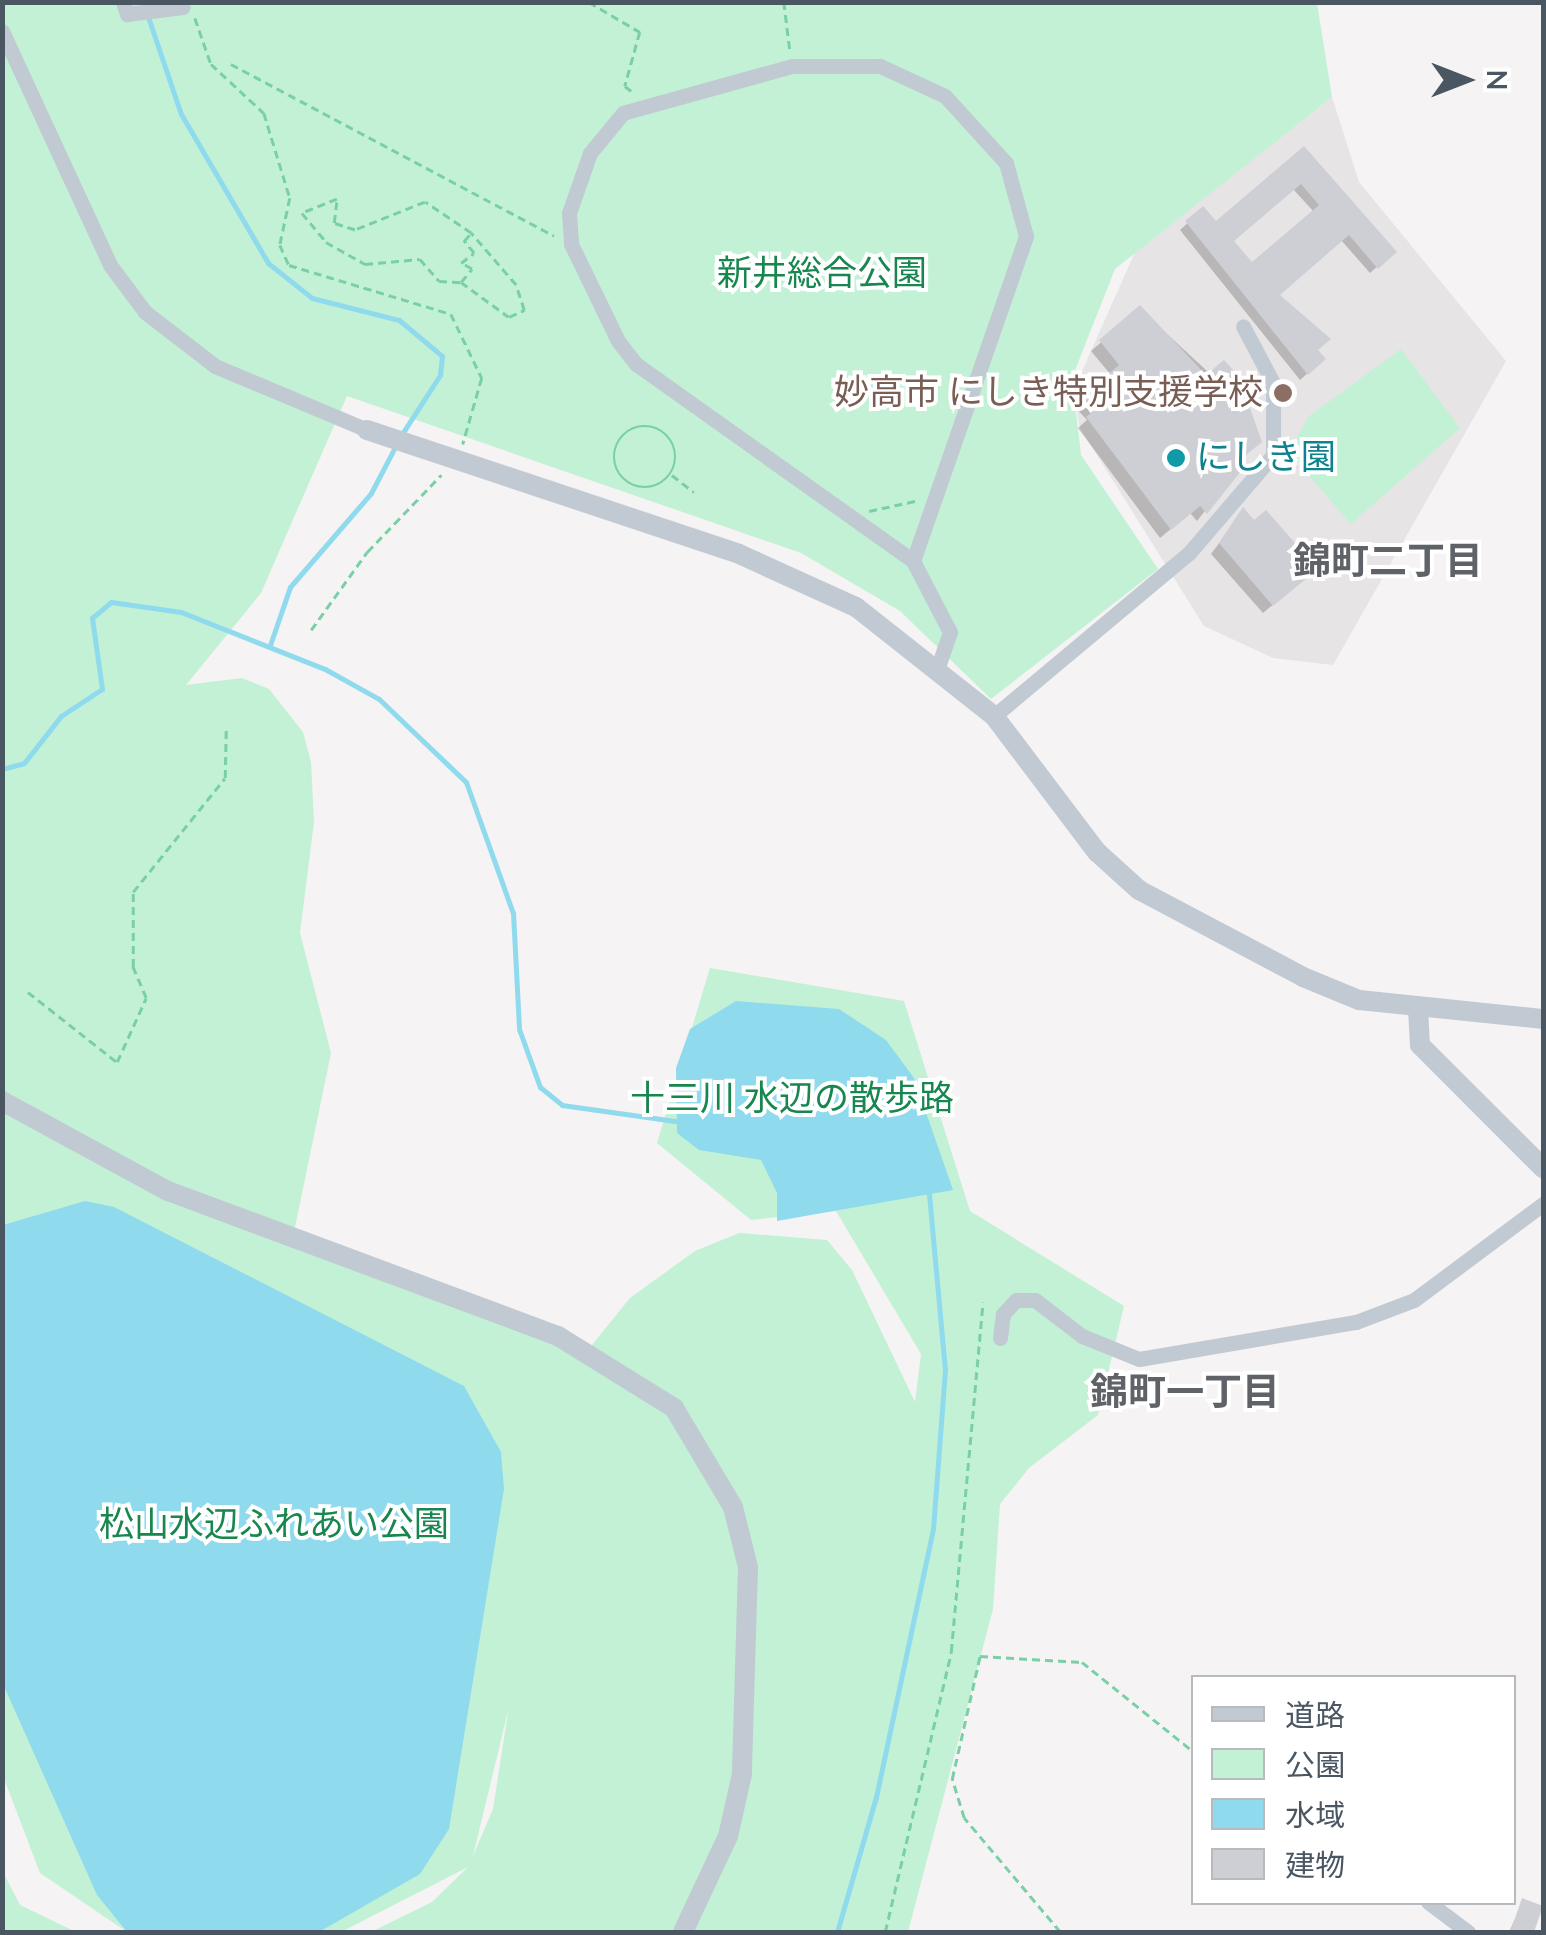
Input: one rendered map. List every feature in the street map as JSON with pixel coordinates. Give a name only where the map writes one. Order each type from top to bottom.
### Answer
[{"type":"street","points":[[125,8],[186,5]]},
{"type":"street","points":[[2,31],[110,265],[145,312],[215,366],[366,430],[458,458],[782,572],[856,608],[938,666],[994,716],[1097,852],[1139,890],[1316,982],[1418,1008],[1544,1019]]},
{"type":"street","points":[[913,561],[932,496],[1026,236],[1025,206],[973,119],[924,82],[867,65],[792,66],[645,102],[605,129],[569,213],[570,244],[618,341],[651,374],[858,513],[913,561],[950,632],[938,666]]},
{"type":"street","points":[[994,716],[1189,553],[1273,455],[1272,383],[1242,326]]},
{"type":"street","points":[[1418,1008],[1420,1046],[1544,1168]]},
{"type":"street","points":[[2,1102],[168,1191],[558,1336],[674,1408],[733,1507],[748,1567],[742,1774],[728,1836],[683,1932]]},
{"type":"street","points":[[1000,1338],[1003,1314],[1016,1300],[1035,1300],[1082,1336],[1139,1359],[1356,1322],[1414,1300],[1544,1203]]},
{"type":"street","points":[[1432,1905],[1468,1932]]},
{"type":"path","points":[[589,2],[640,32],[626,86],[645,102]]},
{"type":"path","points":[[784,2],[792,66]]},
{"type":"path","points":[[186,5],[211,64],[264,113],[290,198],[280,245],[289,265],[451,314],[482,378],[474,427],[311,630]]},
{"type":"path","points":[[231,64],[569,243]]},
{"type":"path","points":[[336,199],[334,223],[356,230],[425,202],[471,233],[516,286],[524,310],[509,317],[461,282],[439,281],[420,259],[366,264],[326,242],[302,213],[336,199]]},
{"type":"path","points":[[461,282],[472,270],[461,263],[474,254],[464,241],[471,233]]},
{"type":"path","points":[[644,425],[663,431],[676,448],[670,474],[652,487],[632,485],[614,461],[618,442],[644,425]]},
{"type":"path","points":[[670,474],[694,492]]},
{"type":"path","points":[[858,513],[932,496]]},
{"type":"path","points":[[28,992],[117,1062],[146,998],[133,967],[133,892],[225,778],[226,730]]},
{"type":"path","points":[[885,1932],[952,1652],[983,1302]]},
{"type":"path","points":[[1060,1932],[964,1818],[952,1779],[980,1656],[1082,1662],[1191,1750]]},
{"type":"shaded area","name":"妙高市 にしき特別支援学校","points":[[1332,97],[1359,182],[1506,361],[1333,665],[1273,658],[1204,626],[1080,428],[1076,407],[1079,378],[1135,252]]},
{"type":"green space","points":[[3,3],[1317,3],[1332,97],[1115,269],[1072,378],[1081,455],[1158,569],[991,699],[900,611],[801,553],[347,396],[261,593],[186,685],[242,678],[269,689],[303,732],[311,762],[314,822],[300,933],[331,1053],[293,1237],[587,1351],[630,1298],[695,1251],[739,1233],[827,1240],[852,1270],[915,1402],[921,1354],[836,1211],[751,1220],[657,1143],[710,968],[904,1001],[970,1211],[1124,1306],[1098,1415],[1029,1468],[1000,1504],[993,1609],[908,1932],[371,1932],[432,1902],[468,1867],[341,1932],[127,1932],[40,1873],[3,1776]],"holes":[[[509,1709],[493,1809],[473,1856]]]},
{"type":"green space","points":[[1401,349],[1460,428],[1351,524],[1289,453],[1308,417]]},
{"type":"green space","points":[[2,1870],[20,1905],[76,1932],[3,1932]]},
{"type":"water","points":[[736,1001],[839,1009],[886,1040],[914,1078],[953,1190],[777,1221],[777,1193],[761,1160],[699,1150],[677,1133],[676,1068],[690,1029]]},
{"type":"water","points":[[85,1201],[114,1207],[464,1386],[501,1452],[504,1489],[449,1829],[420,1874],[319,1932],[127,1932],[97,1895],[3,1684],[3,1225]]},
{"type":"building","points":[[1304,146],[1397,252],[1378,269],[1349,235],[1280,295],[1331,339],[1318,350],[1326,359],[1308,375],[1185,221],[1203,206],[1216,221]],"holes":[[[1301,184],[1319,205],[1252,262],[1234,241]]]},
{"type":"building","name":"にしき園","points":[[1140,305],[1206,375],[1224,360],[1260,399],[1250,408],[1262,442],[1235,464],[1241,471],[1207,514],[1200,506],[1171,530],[1086,417],[1095,410],[1083,396],[1119,365],[1099,340]]},
{"type":"building","points":[[1243,507],[1254,520],[1266,510],[1318,569],[1273,606],[1219,543]]},
{"type":"building","points":[[1522,1898],[1543,1906],[1534,1932],[1511,1930]]},
{"type":"waterway","points":[[143,2],[181,114],[268,263],[312,298],[399,320],[442,356],[440,375],[400,437]]},
{"type":"waterway","points":[[270,645],[290,587],[371,493],[395,447]]},
{"type":"waterway","points":[[2,769],[24,763],[61,716],[102,689],[92,618],[111,602],[181,612],[325,669],[379,699],[466,782],[513,913],[519,1029],[540,1087],[562,1105],[675,1121]]},
{"type":"waterway","points":[[837,1932],[876,1797],[933,1529],[945,1370],[929,1194]]},
{"type":"place","name":"妙高市 にしき特別支援学校","points":[[1283,393]]},
{"type":"place","name":"にしき園","points":[[1176,458]]},
{"type":"district","name":"錦町二丁目","points":[[1388,562]]},
{"type":"district","name":"錦町一丁目","points":[[1185,1393]]},
{"type":"park label","name":"新井総合公園","points":[[822,274]]},
{"type":"park label","name":"十三川 水辺の散歩路","points":[[792,1099]]},
{"type":"park label","name":"松山水辺ふれあい公園","points":[[274,1525]]}]
